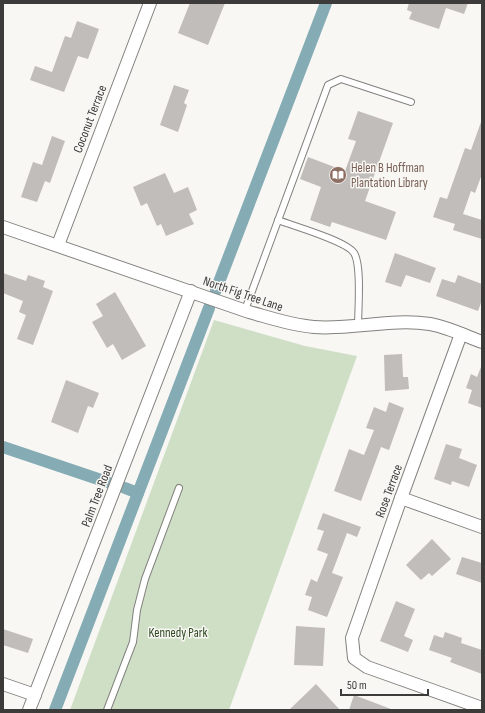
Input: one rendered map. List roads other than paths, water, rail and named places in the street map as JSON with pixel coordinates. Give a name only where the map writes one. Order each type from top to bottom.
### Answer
[{"type":"street","name":"Coconut Terrace","points":[[58,245],[150,3]]},
{"type":"street","name":"North Fig Tree Lane","points":[[3,226],[287,324],[315,327],[358,326],[399,322],[431,324],[482,342]]},
{"type":"street","name":"Palm Tree Road","points":[[29,710],[191,291]]},
{"type":"street","name":"Rose Terrace","points":[[461,334],[352,638],[354,658],[367,667],[482,708]]},
{"type":"street","points":[[401,498],[482,527]]},
{"type":"street","points":[[3,684],[35,695]]},
{"type":"lane","points":[[245,310],[328,85],[341,79],[410,102]]},
{"type":"lane","points":[[278,220],[342,243],[354,252],[358,262],[358,326]]},
{"type":"lane","points":[[107,710],[133,642],[137,610],[145,579],[178,488]]},
{"type":"waterway","points":[[216,290],[326,3]]},
{"type":"waterway","points":[[55,710],[209,308]]},
{"type":"waterway","points":[[3,447],[107,482]]},
{"type":"waterway","points":[[125,488],[138,493]]},
{"type":"place","name":"Helen B Hoffman Plantation Library","points":[[338,175]]},
{"type":"park label","name":"Kennedy Park","points":[[178,633]]}]
